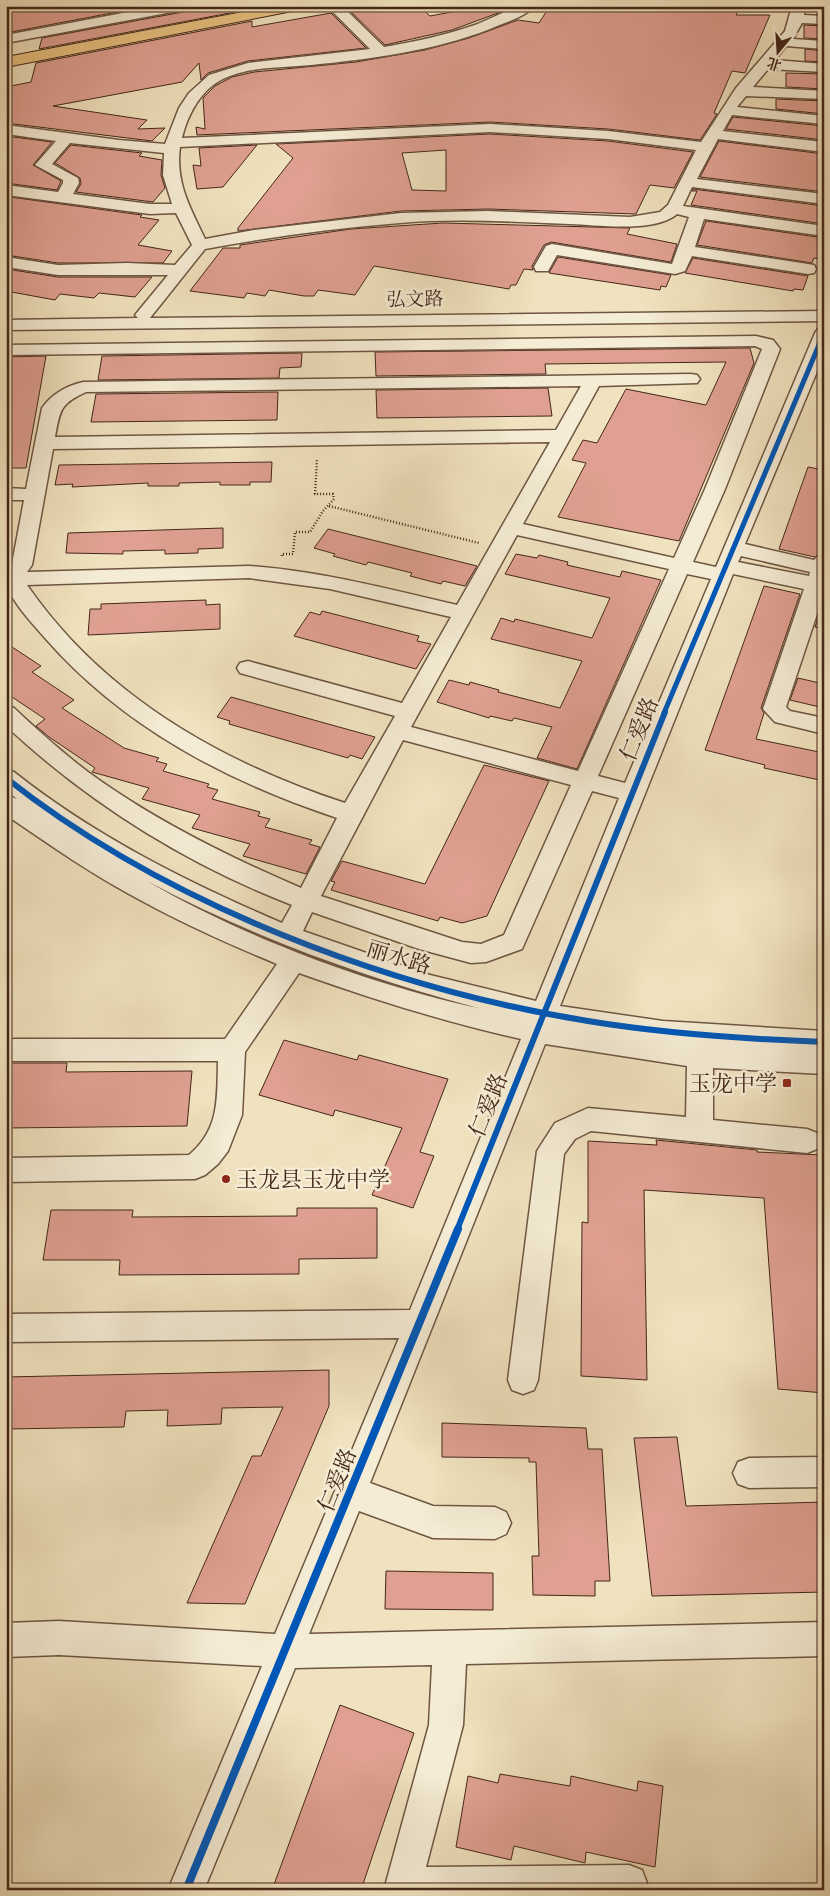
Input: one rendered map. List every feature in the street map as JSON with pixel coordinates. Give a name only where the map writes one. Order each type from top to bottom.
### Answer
[{"type":"main road","points":[[6,51],[247,6]]},
{"type":"main road","points":[[6,62],[298,6]]},
{"type":"street","points":[[6,39],[183,6]]},
{"type":"street","points":[[334,6],[380,51]]},
{"type":"street","points":[[200,245],[173,186],[172,146],[176,128],[186,108],[214,78],[259,66],[380,51],[482,28],[527,6]]},
{"type":"street","points":[[144,315],[200,245],[254,235],[401,218],[488,216],[630,222],[665,216],[672,209],[728,110],[741,91],[784,42],[798,12],[824,20]]},
{"type":"street","points":[[784,42],[824,45]]},
{"type":"street","points":[[764,64],[824,68]]},
{"type":"street","points":[[741,91],[824,95]]},
{"type":"street","points":[[728,110],[824,120]]},
{"type":"street","points":[[6,129],[126,146],[172,146],[490,128],[824,147]]},
{"type":"street","points":[[62,199],[71,183],[70,178],[42,165],[66,138]]},
{"type":"street","points":[[686,182],[824,199]]},
{"type":"street","points":[[6,190],[62,199],[150,209],[183,208]]},
{"type":"street","points":[[672,209],[824,231]]},
{"type":"street","points":[[542,267],[552,249],[675,269],[679,267],[686,250],[698,213]]},
{"type":"street","points":[[686,250],[808,269]]},
{"type":"street","points":[[6,262],[58,270],[127,268],[180,270]]},
{"type":"street","name":"弘文路","points":[[6,316],[824,307]]},
{"type":"street","name":"弘文路","points":[[6,325],[824,316]]},
{"type":"street","points":[[341,322],[341,384]]},
{"type":"street","name":"仁爱路","points":[[186,1890],[419,1324],[632,793],[824,333]]},
{"type":"street","points":[[6,350],[756,341],[766,344],[771,352],[715,489],[513,942],[477,954],[373,925],[233,869],[149,824],[77,775],[6,713]]},
{"type":"street","points":[[9,574],[22,565],[51,408],[63,396],[83,387],[691,380]]},
{"type":"street","points":[[6,1170],[195,1167],[216,1148],[224,1136],[227,1123],[232,1050],[291,948],[307,900],[351,814],[593,381]]},
{"type":"street","points":[[45,443],[562,436]]},
{"type":"street","points":[[6,494],[35,495]]},
{"type":"street","points":[[511,527],[681,566],[727,563],[822,574],[774,709],[783,717],[824,726]]},
{"type":"street","points":[[9,574],[281,573],[318,579],[463,613]]},
{"type":"street","points":[[9,574],[32,611],[50,632],[109,687],[169,734],[228,768],[262,784],[351,814]]},
{"type":"street","points":[[248,668],[402,722],[632,793]]},
{"type":"street","name":"丽水路","points":[[6,778],[56,815],[149,872],[291,948],[404,999],[540,1022],[636,1049],[700,1056],[824,1063]]},
{"type":"street","name":"丽水路","points":[[6,803],[77,853],[134,886],[202,921],[291,948]]},
{"type":"street","name":"丽水路","points":[[540,1022],[629,1027],[689,1034],[824,1042]]},
{"type":"street","points":[[6,1050],[232,1050]]},
{"type":"street","points":[[699,1130],[700,1056]]},
{"type":"street","points":[[523,1380],[551,1152],[557,1140],[576,1124],[588,1119],[807,1141]]},
{"type":"street","points":[[6,1328],[419,1324]]},
{"type":"street","points":[[749,1473],[824,1472]]},
{"type":"street","points":[[350,1492],[434,1522],[496,1523]]},
{"type":"street","points":[[6,1640],[59,1638],[285,1651],[824,1639]]},
{"type":"street","points":[[450,1647],[446,1725],[402,1888],[629,1883]]},
{"type":"path","points":[[281,573],[282,554],[293,554],[295,532],[310,532],[334,500],[333,494],[315,494],[317,459]]},
{"type":"path","points":[[329,506],[499,548]]},
{"type":"building","points":[[6,6],[149,6],[6,33]]},
{"type":"building","points":[[192,6],[250,6],[251,9],[39,49],[42,38],[183,12]]},
{"type":"building","points":[[364,6],[419,6],[430,16],[484,6],[502,6],[506,10],[452,30],[385,45],[348,9]]},
{"type":"building","points":[[550,6],[705,6],[738,11],[736,15],[770,15],[745,73],[732,71],[714,113],[717,114],[700,140],[608,129],[490,122],[197,135],[196,127],[205,129],[203,98],[215,86],[232,77],[254,72],[356,62],[425,50],[469,38],[518,20],[539,23]]},
{"type":"building","points":[[331,13],[366,48],[248,61],[208,73],[201,80],[199,63],[182,82],[53,106],[147,120],[138,129],[165,128],[152,141],[6,123],[6,87],[31,82],[36,63],[252,21],[252,27]]},
{"type":"building","points":[[804,25],[824,26],[824,39],[804,38]]},
{"type":"building","points":[[805,49],[824,51],[824,62],[805,61]]},
{"type":"building","points":[[786,73],[824,74],[824,89],[786,87]]},
{"type":"building","points":[[776,99],[824,101],[824,114],[776,109]]},
{"type":"building","points":[[733,117],[824,126],[824,140],[726,129]]},
{"type":"building","points":[[490,134],[608,141],[693,152],[674,188],[650,185],[636,214],[488,209],[401,211],[238,231],[238,228],[293,158],[276,144]],"holes":[[[446,150],[446,191],[412,190],[402,153]]]},
{"type":"building","points":[[6,136],[52,142],[33,165],[61,181],[57,190],[6,183]]},
{"type":"building","points":[[719,141],[824,154],[824,192],[700,177]]},
{"type":"building","points":[[71,145],[142,153],[139,156],[162,160],[161,175],[165,188],[153,202],[76,192],[81,184],[80,178],[55,163]]},
{"type":"building","points":[[257,145],[223,187],[197,189],[193,165],[201,166],[199,148]]},
{"type":"building","points":[[693,189],[824,206],[824,224],[691,205],[697,191],[692,191]]},
{"type":"building","points":[[10,197],[142,215],[140,217],[159,220],[138,245],[172,251],[163,263],[58,263],[6,255],[6,201]]},
{"type":"building","points":[[706,221],[824,238],[824,247],[820,259],[814,258],[812,263],[697,245]]},
{"type":"building","points":[[443,223],[630,228],[627,234],[677,244],[671,262],[551,242],[544,245],[532,266],[533,270],[524,269],[516,285],[511,285],[509,289],[374,266],[355,295],[318,290],[314,296],[304,296],[269,290],[265,296],[247,293],[244,298],[190,291],[223,248],[240,248],[240,245],[351,229]]},
{"type":"building","points":[[558,257],[671,275],[666,287],[661,286],[660,290],[549,273]]},
{"type":"building","points":[[693,258],[808,276],[803,290],[794,289],[793,291],[685,273]]},
{"type":"building","points":[[6,269],[58,277],[152,277],[135,297],[99,293],[94,298],[60,294],[55,300],[6,291]]},
{"type":"building","points":[[750,348],[754,363],[679,541],[558,517],[586,463],[572,460],[583,440],[597,443],[626,389],[706,405],[726,362],[545,364],[546,374],[376,376],[375,352]]},
{"type":"building","points":[[302,353],[301,367],[280,368],[279,378],[98,380],[102,356]]},
{"type":"building","points":[[46,356],[26,468],[6,468],[6,357]]},
{"type":"building","points":[[548,388],[552,416],[377,418],[376,390]]},
{"type":"building","points":[[278,392],[277,420],[91,422],[96,394]]},
{"type":"building","points":[[272,462],[271,482],[250,482],[250,485],[220,485],[220,482],[179,483],[179,486],[148,486],[148,483],[72,487],[73,484],[55,485],[59,465]]},
{"type":"building","points":[[808,467],[824,470],[824,553],[815,557],[779,549]]},
{"type":"building","points":[[223,528],[223,548],[198,549],[198,553],[165,554],[165,550],[123,551],[123,554],[66,553],[68,533]]},
{"type":"building","points":[[328,529],[477,566],[465,586],[443,581],[441,584],[410,576],[412,573],[368,562],[366,565],[333,556],[335,554],[314,548]]},
{"type":"building","points":[[516,554],[537,558],[539,555],[568,562],[567,565],[620,577],[622,571],[661,580],[577,769],[537,758],[552,727],[514,718],[512,721],[490,716],[489,718],[437,702],[449,680],[469,685],[470,682],[499,690],[498,692],[560,708],[582,661],[491,639],[501,618],[514,622],[515,619],[592,638],[610,598],[505,574]]},
{"type":"building","points":[[764,586],[800,594],[761,708],[764,713],[756,739],[824,753],[824,781],[764,768],[765,765],[705,750]]},
{"type":"building","points":[[206,600],[206,605],[220,604],[220,629],[88,635],[90,609],[101,609],[101,604]]},
{"type":"building","points":[[824,600],[824,629],[815,627]]},
{"type":"building","points":[[322,611],[419,636],[417,641],[431,644],[416,669],[294,636],[310,612],[320,615]]},
{"type":"building","points":[[6,643],[41,666],[32,672],[74,700],[62,708],[124,748],[159,758],[156,761],[167,764],[163,771],[209,784],[207,787],[218,790],[212,799],[260,812],[258,816],[270,819],[265,827],[312,840],[309,844],[320,847],[306,874],[243,856],[250,844],[192,828],[200,815],[142,799],[149,788],[92,772],[95,768],[36,726],[45,719],[6,693]]},
{"type":"building","points":[[798,678],[824,684],[824,708],[790,700]]},
{"type":"building","points":[[231,697],[375,737],[362,759],[350,755],[348,758],[229,724],[230,721],[217,717]]},
{"type":"building","points":[[484,765],[549,781],[487,916],[462,923],[440,917],[438,921],[331,890],[335,882],[331,881],[342,861],[425,884]]},
{"type":"building","points":[[284,1040],[357,1060],[359,1055],[448,1079],[420,1152],[434,1156],[413,1208],[372,1195],[402,1128],[335,1110],[333,1116],[259,1095]]},
{"type":"building","points":[[6,1063],[67,1063],[66,1072],[192,1071],[187,1126],[6,1128]]},
{"type":"building","points":[[656,1140],[757,1150],[757,1152],[823,1155],[824,1393],[778,1389],[764,1198],[644,1190],[647,1380],[581,1376],[582,1222],[588,1223],[588,1141],[657,1145]]},
{"type":"building","points":[[297,1208],[377,1208],[377,1258],[299,1259],[299,1274],[119,1275],[120,1260],[43,1260],[51,1210],[133,1210],[132,1217],[297,1216]]},
{"type":"building","points":[[329,1370],[329,1406],[245,1604],[187,1603],[252,1456],[261,1456],[283,1407],[222,1408],[221,1424],[167,1426],[168,1410],[126,1411],[124,1427],[6,1429],[6,1377]]},
{"type":"building","points":[[442,1423],[586,1428],[588,1449],[602,1449],[610,1581],[595,1581],[595,1596],[533,1595],[532,1556],[539,1556],[536,1462],[529,1462],[529,1458],[442,1457]]},
{"type":"building","points":[[677,1437],[686,1506],[824,1502],[824,1592],[652,1596],[634,1438]]},
{"type":"building","points":[[386,1571],[493,1573],[493,1610],[385,1609]]},
{"type":"building","points":[[340,1705],[414,1733],[361,1890],[272,1890]]},
{"type":"building","points":[[500,1774],[570,1786],[571,1776],[637,1791],[638,1781],[663,1786],[655,1867],[586,1852],[585,1863],[514,1846],[511,1860],[456,1847],[468,1776],[498,1783]]},
{"type":"cycle path","points":[[186,1890],[398,1378],[662,719],[824,333]]},
{"type":"cycle path","points":[[6,778],[31,798],[85,835],[112,852],[170,882],[277,931],[378,969],[481,999],[587,1021],[686,1034],[824,1042]]},
{"type":"place","name":"玉龙中学","points":[[787,1083]]},
{"type":"place","name":"玉龙县玉龙中学","points":[[226,1179]]}]
